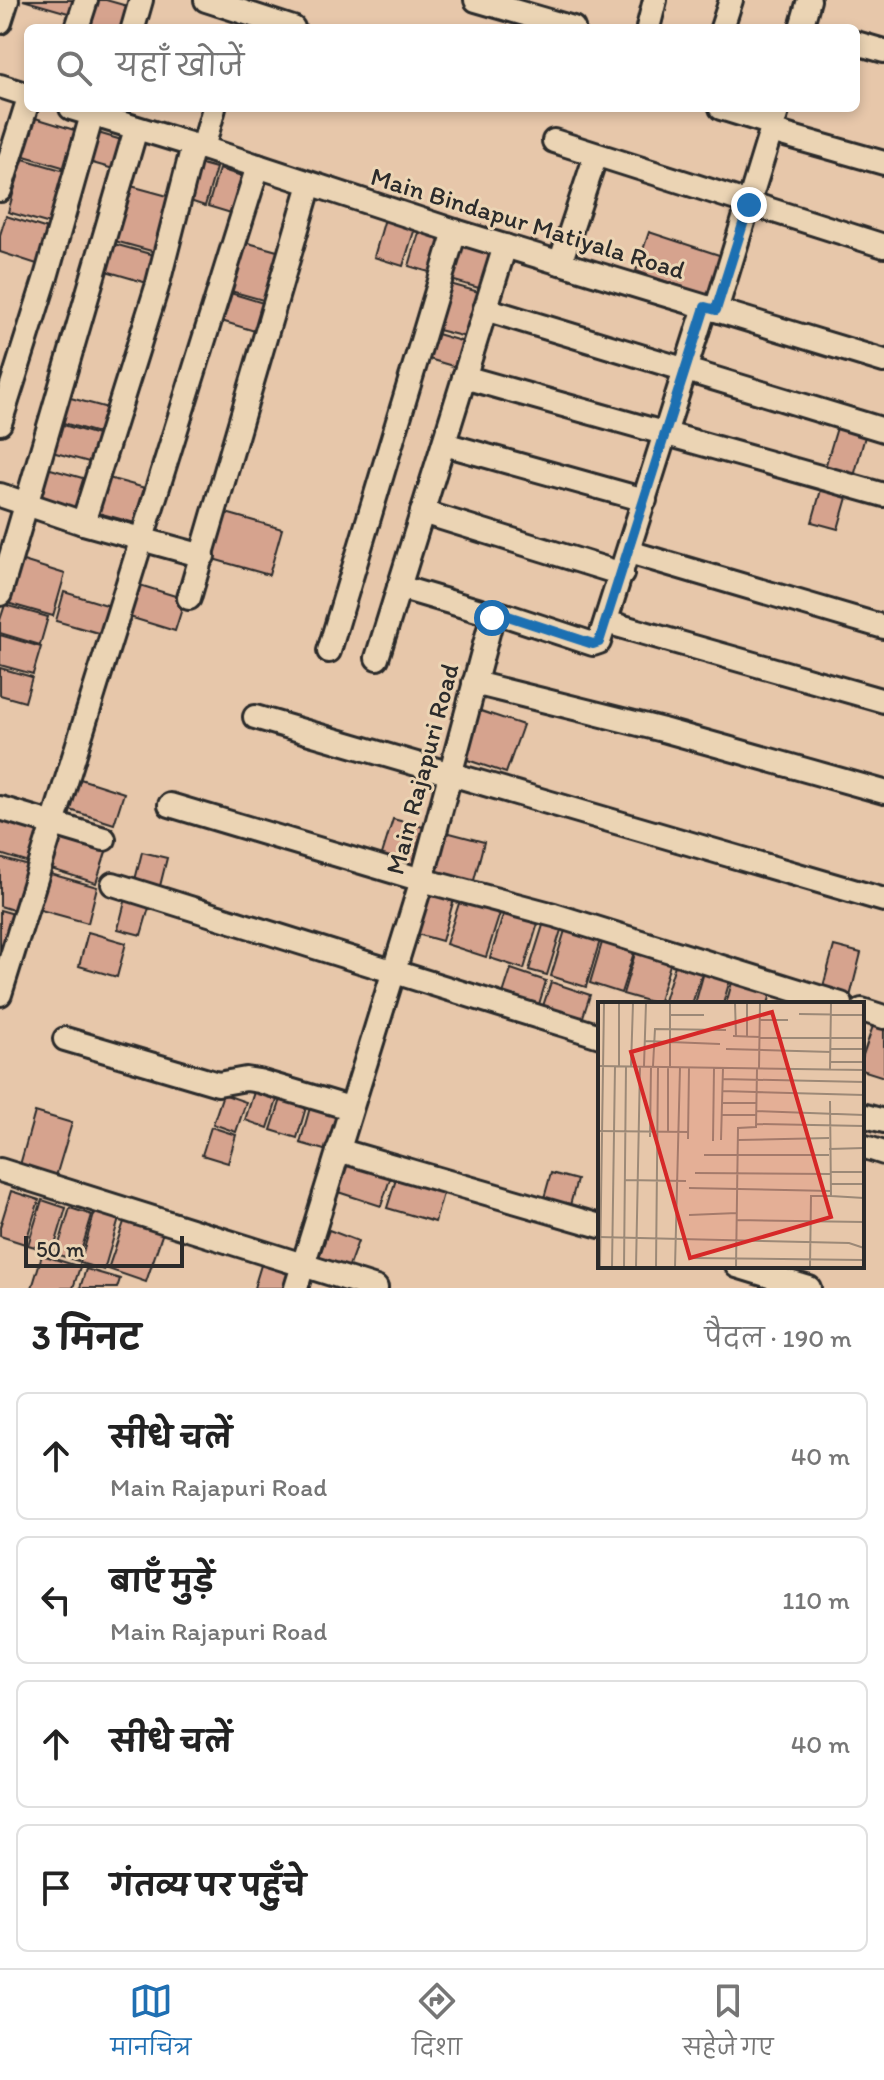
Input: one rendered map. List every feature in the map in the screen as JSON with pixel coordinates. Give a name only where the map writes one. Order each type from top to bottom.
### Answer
[{"type":"street","points":[[0,22],[7,0]]},
{"type":"street","points":[[78,24],[86,0]]},
{"type":"street","points":[[134,24],[141,0]]},
{"type":"street","points":[[206,0],[279,24]]},
{"type":"street","points":[[476,0],[559,24]]},
{"type":"street","points":[[649,24],[655,0]]},
{"type":"street","points":[[723,24],[731,0]]},
{"type":"street","points":[[803,24],[809,0]]},
{"type":"street","points":[[860,44],[884,51]]},
{"type":"street","points":[[0,86],[24,96]]},
{"type":"street","points":[[0,190],[24,111]]},
{"type":"street","points":[[83,523],[198,147],[212,112]]},
{"type":"street","points":[[737,112],[774,121],[884,163]]},
{"type":"street","points":[[0,423],[94,113]]},
{"type":"street","name":"Main Bindapur Matiyala Road","points":[[94,113],[455,231],[884,361]]},
{"type":"street","points":[[399,587],[494,615],[502,614],[593,644],[599,642],[685,371],[749,205],[774,121]]},
{"type":"street","points":[[0,594],[136,129]]},
{"type":"street","points":[[554,141],[884,246]]},
{"type":"street","points":[[560,263],[596,155]]},
{"type":"street","points":[[0,994],[258,166]]},
{"type":"street","points":[[189,598],[310,184]]},
{"type":"street","points":[[329,651],[455,231]]},
{"type":"street","points":[[377,658],[505,246]]},
{"type":"street","points":[[485,309],[884,430]]},
{"type":"street","points":[[464,377],[884,495]]},
{"type":"street","points":[[444,444],[645,500]]},
{"type":"street","points":[[0,495],[83,523],[203,556]]},
{"type":"street","points":[[422,512],[622,574]]},
{"type":"street","points":[[629,552],[884,627]]},
{"type":"street","name":"Main Rajapuri Road","points":[[296,1288],[422,880],[494,615]]},
{"type":"street","points":[[606,622],[884,701]]},
{"type":"street","points":[[474,683],[663,730],[884,792]]},
{"type":"street","points":[[255,717],[884,900]]},
{"type":"street","points":[[170,805],[422,880],[554,915],[835,1002]]},
{"type":"street","points":[[0,808],[104,839]]},
{"type":"street","points":[[113,884],[598,1035]]},
{"type":"street","points":[[864,1011],[884,1017]]},
{"type":"street","points":[[65,1039],[218,1084],[246,1079],[259,1081],[350,1108]]},
{"type":"street","points":[[864,1116],[884,1121]]},
{"type":"street","points":[[864,1147],[884,1153]]},
{"type":"street","points":[[338,1150],[598,1225]]},
{"type":"street","points":[[0,1170],[376,1288]]},
{"type":"street","points":[[742,1268],[809,1288]]},
{"type":"building","points":[[23,0],[79,0],[75,15]]},
{"type":"building","points":[[94,0],[134,8],[129,24],[87,24]]},
{"type":"building","points":[[32,117],[84,133],[73,170],[21,155]]},
{"type":"building","points":[[91,131],[125,141],[117,170],[82,160]]},
{"type":"building","points":[[23,159],[72,173],[57,226],[8,212]]},
{"type":"building","points":[[194,162],[216,168],[205,206],[184,199]]},
{"type":"building","points":[[219,169],[242,176],[231,213],[208,206]]},
{"type":"building","points":[[131,186],[175,198],[159,253],[115,241]]},
{"type":"building","points":[[386,215],[416,225],[403,266],[374,257]]},
{"type":"building","points":[[6,216],[57,232],[46,267],[0,252],[0,235]]},
{"type":"building","points":[[421,226],[448,233],[436,274],[409,266]]},
{"type":"building","points":[[649,232],[725,257],[712,297],[636,271]]},
{"type":"building","points":[[241,241],[288,254],[274,303],[227,290]]},
{"type":"building","points":[[461,242],[497,252],[486,290],[451,280]]},
{"type":"building","points":[[114,244],[161,257],[154,285],[106,271]]},
{"type":"building","points":[[450,284],[486,294],[474,339],[438,330]]},
{"type":"building","points":[[227,292],[273,306],[265,334],[218,320]]},
{"type":"building","points":[[437,334],[474,345],[466,370],[429,359]]},
{"type":"building","points":[[67,397],[115,410],[108,436],[60,422]]},
{"type":"building","points":[[839,421],[867,429],[853,480],[824,471]]},
{"type":"building","points":[[60,424],[108,438],[100,465],[52,452]]},
{"type":"building","points":[[47,468],[93,481],[83,513],[38,500]]},
{"type":"building","points":[[101,476],[145,488],[135,523],[91,511]]},
{"type":"building","points":[[824,479],[850,487],[838,529],[812,522]]},
{"type":"building","points":[[219,511],[282,529],[269,575],[206,557]]},
{"type":"building","points":[[20,560],[65,574],[53,616],[7,603]]},
{"type":"building","points":[[133,583],[185,599],[175,631],[123,615]]},
{"type":"building","points":[[64,592],[110,606],[102,634],[56,621]]},
{"type":"building","points":[[5,605],[48,617],[40,645],[0,633]]},
{"type":"building","points":[[0,635],[41,647],[33,674],[0,665]]},
{"type":"building","points":[[0,668],[32,677],[25,702],[0,695]]},
{"type":"building","points":[[478,710],[523,725],[506,773],[462,758]]},
{"type":"building","points":[[74,777],[124,793],[114,824],[64,808]]},
{"type":"building","points":[[0,816],[46,829],[36,865],[0,854]]},
{"type":"building","points":[[393,819],[423,827],[410,873],[379,864]]},
{"type":"building","points":[[446,832],[484,842],[472,888],[435,878]]},
{"type":"building","points":[[54,837],[106,852],[96,883],[45,867]]},
{"type":"building","points":[[142,852],[167,858],[158,894],[133,888]]},
{"type":"building","points":[[0,858],[29,866],[16,911],[0,906]]},
{"type":"building","points":[[47,873],[97,887],[88,923],[37,909]]},
{"type":"building","points":[[431,885],[456,892],[442,941],[417,934]]},
{"type":"building","points":[[127,894],[151,901],[141,935],[118,929]]},
{"type":"building","points":[[462,894],[502,907],[486,957],[446,944]]},
{"type":"building","points":[[505,909],[539,920],[524,969],[490,958]]},
{"type":"building","points":[[0,910],[14,914],[1,957],[0,957]]},
{"type":"building","points":[[544,922],[562,927],[547,975],[529,970]]},
{"type":"building","points":[[566,927],[601,937],[586,987],[551,976]]},
{"type":"building","points":[[88,932],[126,943],[117,977],[79,966]]},
{"type":"building","points":[[604,936],[636,946],[621,993],[590,983]]},
{"type":"building","points":[[834,946],[861,953],[849,1001],[821,994]]},
{"type":"building","points":[[637,947],[672,958],[659,1002],[623,994]]},
{"type":"building","points":[[676,962],[703,970],[693,1002],[664,1002]]},
{"type":"building","points":[[511,969],[546,981],[537,1011],[501,1000]]},
{"type":"building","points":[[704,972],[730,980],[724,1002],[696,1002]]},
{"type":"building","points":[[733,979],[772,990],[769,1002],[727,1002]]},
{"type":"building","points":[[551,982],[590,995],[580,1026],[541,1012]]},
{"type":"building","points":[[874,1023],[884,1027],[884,1077],[864,1071],[864,1052]]},
{"type":"building","points":[[254,1092],[277,1100],[268,1128],[245,1120]]},
{"type":"building","points":[[223,1094],[246,1102],[236,1132],[213,1124]]},
{"type":"building","points":[[282,1096],[307,1104],[297,1138],[271,1130]]},
{"type":"building","points":[[311,1104],[343,1114],[331,1152],[300,1143]]},
{"type":"building","points":[[35,1112],[72,1123],[54,1183],[18,1172]]},
{"type":"building","points":[[211,1127],[236,1135],[228,1163],[202,1155]]},
{"type":"building","points":[[346,1161],[391,1176],[381,1206],[335,1191]]},
{"type":"building","points":[[551,1173],[577,1180],[567,1216],[541,1209]]},
{"type":"building","points":[[397,1176],[444,1190],[435,1222],[387,1208]]},
{"type":"building","points":[[11,1191],[39,1200],[25,1244],[0,1236]]},
{"type":"building","points":[[42,1200],[66,1208],[53,1252],[28,1245]]},
{"type":"building","points":[[70,1208],[92,1215],[78,1261],[56,1254]]},
{"type":"building","points":[[95,1211],[119,1219],[104,1270],[80,1263]]},
{"type":"building","points":[[125,1219],[163,1232],[146,1282],[108,1269]]},
{"type":"building","points":[[329,1230],[358,1241],[347,1271],[318,1260]]},
{"type":"building","points":[[42,1255],[80,1267],[73,1288],[32,1288]]},
{"type":"building","points":[[261,1265],[292,1274],[288,1288],[254,1288]]},
{"type":"building","points":[[86,1269],[120,1279],[117,1288],[80,1288]]},
{"type":"route","points":[[492,618],[497,613],[502,614],[593,644],[599,642],[705,307],[716,310],[749,205]]}]
